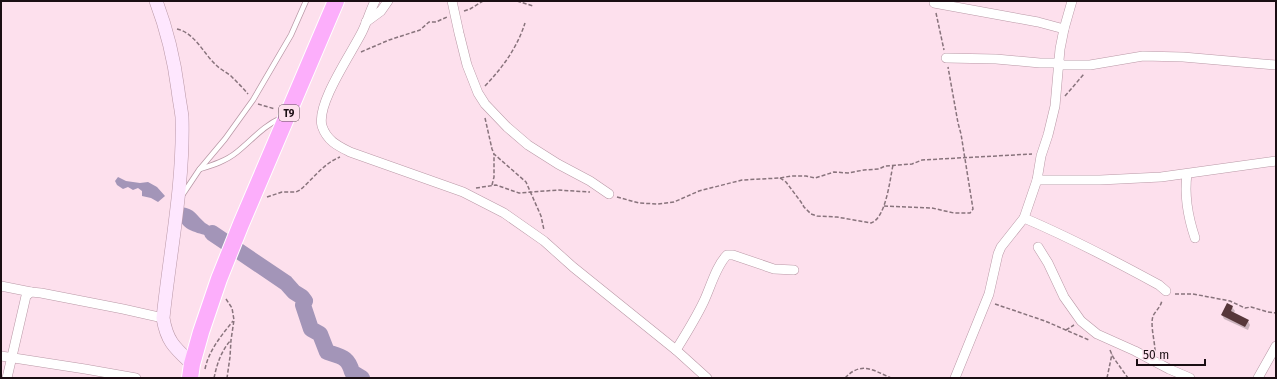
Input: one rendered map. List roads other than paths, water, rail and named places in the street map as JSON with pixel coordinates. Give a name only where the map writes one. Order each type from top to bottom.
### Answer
[{"type":"highway","name":"T9","points":[[195,371],[218,282],[241,224],[336,1]]},
{"type":"main road","points":[[156,1],[169,40],[182,116],[181,160],[177,203],[163,318],[168,339],[195,371]]},
{"type":"street","points":[[375,1],[362,32],[335,80],[323,107],[321,118],[322,126],[327,137],[336,145],[350,152],[462,192],[504,214],[544,241],[573,267],[676,350],[707,378]]},
{"type":"street","points":[[366,22],[381,11],[388,1]]},
{"type":"street","points":[[452,1],[467,65],[478,93],[485,104],[507,127],[528,145],[563,167],[590,181],[609,194]]},
{"type":"street","points":[[955,378],[992,284],[998,254],[1001,247],[1024,218],[1036,180],[1055,106],[1060,64],[1060,49],[1072,1]]},
{"type":"street","points":[[934,3],[1038,22],[1064,29]]},
{"type":"street","points":[[946,58],[996,59],[1090,65],[1143,56],[1183,57],[1276,65]]},
{"type":"street","points":[[1036,180],[1161,177],[1276,162]]},
{"type":"street","points":[[1187,174],[1186,199],[1195,238]]},
{"type":"street","points":[[1024,218],[1092,249],[1165,289]]},
{"type":"street","points":[[1038,248],[1048,263],[1072,311],[1089,328],[1168,369],[1190,378]]},
{"type":"street","points":[[676,350],[690,329],[719,266],[728,255],[733,255],[774,269],[794,270]]},
{"type":"street","points":[[1,286],[94,303],[163,318]]},
{"type":"street","points":[[8,378],[11,358],[26,296],[31,292]]},
{"type":"street","points":[[1258,378],[1276,346]]},
{"type":"street","points":[[1,356],[85,368],[136,378]]},
{"type":"street","points":[[83,378],[85,368]]},
{"type":"lane","points":[[177,203],[199,170],[225,139],[253,100],[291,35],[306,1]]},
{"type":"lane","points":[[199,170],[225,160],[236,153],[266,126],[288,113]]},
{"type":"waterway","points":[[212,233],[286,283],[294,292],[302,297],[305,301],[303,305],[311,329],[320,334],[327,352],[344,358],[349,363],[352,372],[362,378]]}]
